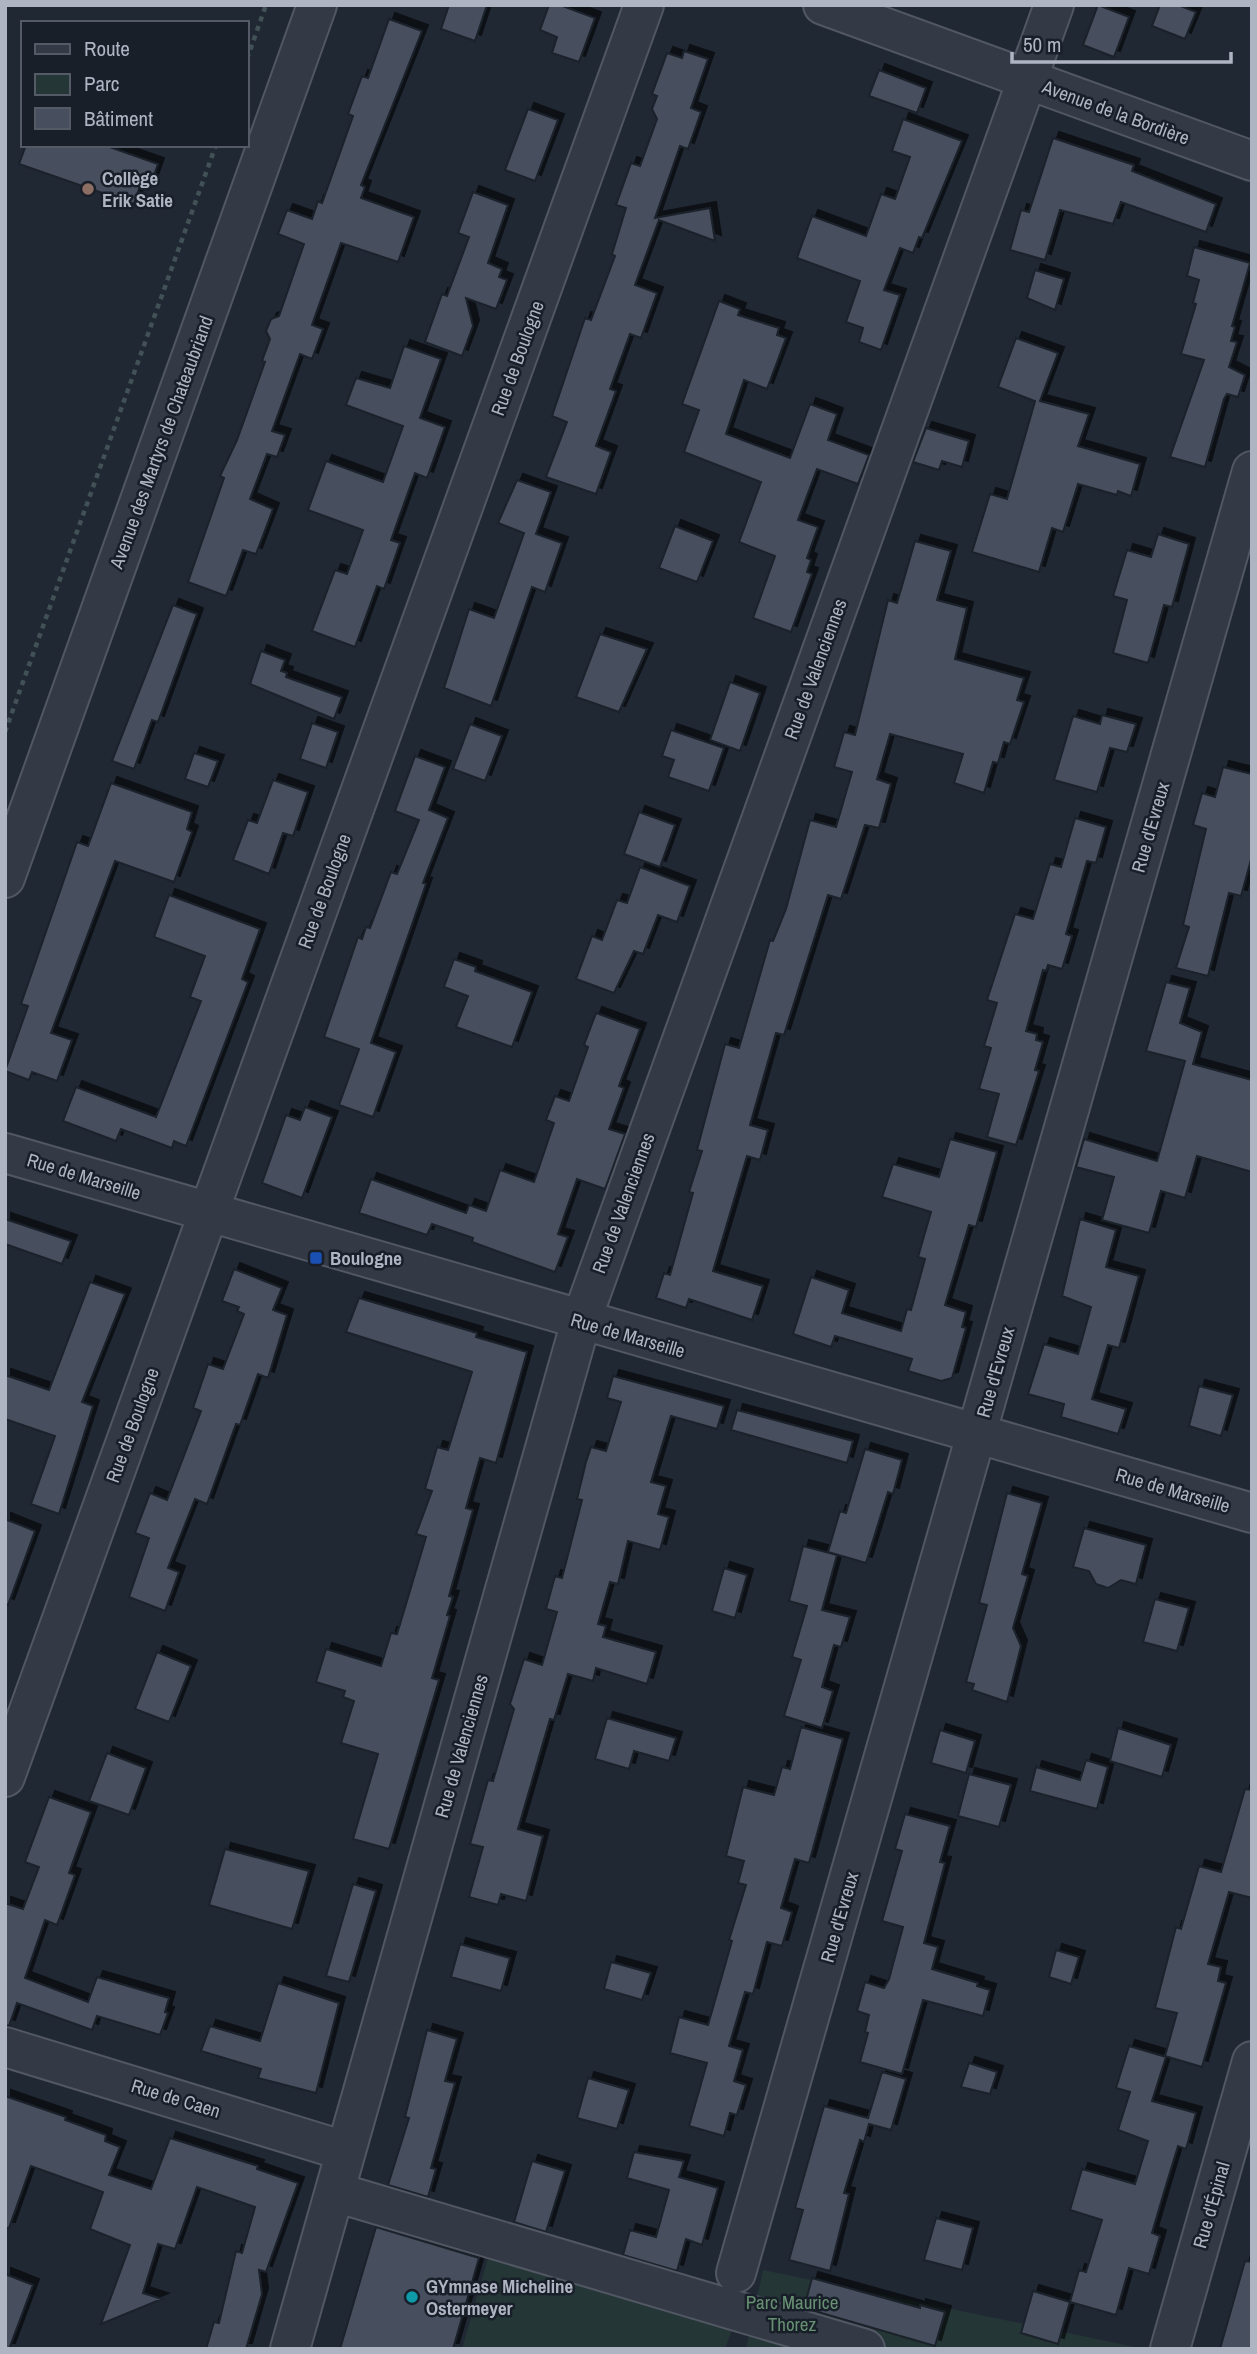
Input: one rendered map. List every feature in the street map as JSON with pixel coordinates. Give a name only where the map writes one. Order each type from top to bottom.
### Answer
[{"type":"street","name":"Avenue des Martyrs de Chateaubriand","points":[[5,878],[317,5]]},
{"type":"street","name":"Rue de Boulogne","points":[[5,1777],[644,5]]},
{"type":"street","name":"Avenue de la Bordière","points":[[823,5],[1252,161]]},
{"type":"street","name":"Rue de Valenciennes","points":[[290,2349],[581,1321],[1054,5]]},
{"type":"street","name":"Rue d'Evreux","points":[[736,2273],[1252,471]]},
{"type":"street","name":"Rue de Marseille","points":[[5,1153],[208,1214],[1252,1513]]},
{"type":"street","name":"Rue de Caen","points":[[5,2047],[345,2151]]},
{"type":"street","name":"Rue d'Épinal","points":[[1170,2349],[1252,2062]]},
{"type":"street","points":[[335,2192],[865,2349]]},
{"type":"path","points":[[248,56],[266,5]]},
{"type":"path","points":[[5,732],[215,147]]},
{"type":"green space","points":[[492,2244],[736,2318],[725,2349],[462,2349]]},
{"type":"green space","name":"Parc Maurice Thorez","points":[[763,2270],[1145,2349],[746,2349]]},
{"type":"building","points":[[449,5],[487,5],[475,41],[441,29]]},
{"type":"building","points":[[549,5],[560,5],[595,18],[579,62],[552,53],[557,37],[540,30]]},
{"type":"building","points":[[1098,5],[1129,17],[1114,57],[1083,45]]},
{"type":"building","points":[[1160,5],[1178,5],[1196,12],[1185,39],[1152,26]]},
{"type":"building","points":[[389,19],[422,31],[361,185],[365,187],[361,198],[414,217],[398,262],[341,243],[312,325],[323,329],[312,359],[300,354],[272,431],[285,435],[277,457],[267,454],[250,499],[273,509],[256,554],[243,550],[226,596],[188,582],[224,478],[220,476],[237,440],[265,362],[262,361],[270,339],[266,331],[271,319],[279,316],[304,244],[278,234],[287,210],[312,219],[318,201],[322,203],[353,116],[348,114],[362,76],[368,78]]},
{"type":"building","points":[[684,51],[708,59],[691,108],[701,112],[688,149],[680,146],[655,218],[710,208],[715,241],[659,220],[635,285],[657,293],[641,338],[630,334],[610,389],[616,391],[596,446],[611,452],[596,494],[546,477],[567,422],[552,416],[585,318],[591,320],[615,256],[612,254],[626,208],[616,205],[631,163],[640,166],[657,119],[652,109],[657,96],[652,94],[667,53],[682,58]]},
{"type":"building","points":[[879,70],[926,88],[917,113],[869,96]]},
{"type":"building","points":[[528,109],[558,120],[535,181],[505,170]]},
{"type":"building","points":[[903,119],[962,141],[922,238],[919,237],[913,253],[900,248],[884,290],[900,295],[881,350],[859,342],[863,328],[846,322],[860,281],[797,258],[812,216],[866,236],[881,194],[895,199],[910,157],[892,151]]},
{"type":"building","points":[[1053,138],[1134,165],[1132,171],[1216,204],[1206,232],[1121,202],[1113,224],[1060,210],[1045,260],[1010,250],[1021,210],[1029,212]]},
{"type":"building","points":[[25,147],[110,147],[158,164],[149,189],[140,186],[134,204],[19,164]]},
{"type":"building","points":[[473,192],[508,205],[488,263],[502,269],[499,277],[507,280],[496,309],[466,298],[473,326],[462,356],[425,342],[442,294],[447,296],[469,237],[458,233]]},
{"type":"building","points":[[1194,247],[1250,263],[1232,326],[1235,327],[1231,341],[1237,342],[1229,367],[1245,375],[1238,397],[1227,394],[1224,399],[1205,467],[1170,457],[1204,360],[1181,354],[1196,304],[1193,303],[1199,280],[1187,276]]},
{"type":"building","points":[[1035,270],[1064,279],[1055,310],[1027,298]]},
{"type":"building","points":[[719,301],[740,309],[738,315],[779,328],[777,335],[786,338],[767,389],[744,380],[726,434],[790,458],[810,404],[837,414],[828,440],[869,455],[858,484],[817,469],[798,520],[818,527],[807,558],[811,560],[807,572],[812,574],[791,632],[753,618],[775,556],[739,542],[761,482],[684,452],[699,410],[682,404]]},
{"type":"building","points":[[1016,338],[1058,353],[1040,401],[1089,414],[1078,446],[1140,464],[1131,496],[1118,491],[1117,495],[1078,484],[1063,532],[1052,528],[1039,572],[972,552],[990,494],[1007,499],[1035,401],[998,387]]},
{"type":"building","points":[[404,346],[441,359],[420,418],[445,427],[427,478],[415,473],[391,540],[400,543],[384,589],[377,586],[355,647],[312,631],[335,570],[347,574],[363,530],[308,510],[326,461],[383,482],[403,426],[346,405],[356,378],[390,388]]},
{"type":"building","points":[[926,428],[969,441],[962,467],[942,461],[939,470],[913,462]]},
{"type":"building","points":[[517,480],[551,492],[536,534],[562,543],[545,592],[532,587],[491,706],[444,688],[469,609],[494,618],[524,533],[498,523]]},
{"type":"building","points":[[675,526],[713,541],[697,582],[659,568]]},
{"type":"building","points":[[1158,534],[1189,544],[1172,607],[1164,605],[1148,663],[1113,653],[1127,600],[1113,596],[1127,550],[1151,557]]},
{"type":"building","points":[[915,541],[951,551],[937,600],[967,608],[955,659],[1024,678],[1017,700],[1024,702],[1010,744],[1004,742],[998,763],[993,762],[984,793],[954,783],[963,754],[890,734],[877,779],[891,784],[879,828],[865,825],[841,899],[828,895],[784,1035],[776,1033],[750,1125],[768,1130],[760,1160],[747,1156],[713,1271],[763,1286],[752,1320],[689,1299],[686,1308],[656,1298],[664,1273],[670,1275],[693,1193],[689,1192],[702,1151],[697,1150],[725,1044],[739,1048],[770,940],[773,941],[786,909],[810,820],[836,827],[852,772],[834,767],[844,732],[855,735],[888,600],[897,603]]},
{"type":"building","points":[[173,605],[197,614],[158,722],[152,720],[134,769],[112,761]]},
{"type":"building","points":[[600,634],[647,649],[619,712],[576,697]]},
{"type":"building","points":[[261,651],[285,660],[281,671],[287,673],[286,677],[342,697],[334,719],[250,684]]},
{"type":"building","points":[[730,682],[760,693],[740,751],[710,740]]},
{"type":"building","points":[[1102,715],[1136,724],[1127,752],[1110,748],[1097,792],[1054,780],[1073,716],[1100,724]]},
{"type":"building","points":[[312,723],[338,732],[326,768],[300,759]]},
{"type":"building","points":[[470,724],[502,736],[485,781],[453,769]]},
{"type":"building","points":[[671,730],[724,748],[709,791],[668,777],[674,760],[662,756]]},
{"type":"building","points":[[194,753],[218,761],[208,787],[185,779]]},
{"type":"building","points":[[415,756],[445,767],[429,810],[448,818],[423,883],[426,884],[371,1043],[396,1052],[373,1117],[339,1105],[359,1049],[324,1037],[358,937],[362,939],[366,927],[370,928],[391,872],[397,874],[419,820],[395,811]]},
{"type":"building","points":[[1223,767],[1252,774],[1252,856],[1241,896],[1229,893],[1208,976],[1176,968],[1189,927],[1183,925],[1206,829],[1193,825],[1202,793],[1215,797]]},
{"type":"building","points":[[273,780],[308,792],[293,836],[283,833],[269,874],[233,860],[248,820],[257,823]]},
{"type":"building","points":[[111,783],[192,812],[187,829],[192,832],[174,882],[115,861],[51,1033],[72,1040],[57,1081],[32,1072],[29,1080],[5,1071],[28,1006],[21,1004],[77,842],[88,846]]},
{"type":"building","points":[[639,812],[675,825],[660,867],[624,854]]},
{"type":"building","points":[[1075,818],[1106,827],[1096,863],[1087,861],[1066,934],[1072,936],[1062,969],[1048,965],[1046,971],[1043,970],[1026,1031],[1037,1034],[1036,1040],[1043,1042],[1035,1070],[1039,1071],[1016,1145],[987,1137],[999,1094],[979,1089],[991,1048],[984,1046],[997,1003],[987,1000],[1015,914],[1033,919],[1050,864],[1061,867]]},
{"type":"building","points":[[640,867],[690,886],[677,922],[658,915],[643,954],[634,951],[614,993],[576,979],[592,936],[602,940],[617,900],[627,903]]},
{"type":"building","points":[[169,895],[260,929],[242,979],[248,982],[186,1146],[174,1141],[172,1148],[121,1129],[116,1141],[63,1121],[76,1087],[156,1117],[201,1001],[190,997],[205,956],[154,937]]},
{"type":"building","points":[[454,959],[476,967],[475,971],[532,992],[512,1047],[456,1027],[468,996],[444,987]]},
{"type":"building","points":[[1166,982],[1190,988],[1180,1023],[1202,1032],[1193,1064],[1252,1080],[1252,1172],[1197,1156],[1185,1198],[1161,1191],[1149,1233],[1102,1220],[1114,1177],[1076,1167],[1084,1139],[1157,1161],[1185,1061],[1146,1051]]},
{"type":"building","points":[[596,1013],[640,1029],[619,1086],[624,1088],[609,1129],[625,1134],[605,1189],[577,1179],[558,1234],[568,1237],[555,1272],[472,1242],[473,1238],[432,1224],[427,1235],[359,1213],[371,1179],[466,1213],[469,1205],[486,1211],[500,1170],[534,1182],[554,1123],[546,1120],[555,1096],[569,1101],[588,1047],[584,1045]]},
{"type":"building","points":[[305,1107],[332,1117],[302,1198],[262,1183],[286,1115],[300,1120]]},
{"type":"building","points":[[950,1139],[997,1152],[976,1227],[969,1225],[945,1305],[966,1312],[962,1327],[966,1328],[952,1378],[941,1381],[908,1371],[912,1359],[835,1336],[831,1347],[793,1334],[811,1277],[849,1290],[842,1313],[901,1331],[907,1309],[911,1310],[925,1259],[918,1257],[931,1212],[882,1197],[893,1164],[939,1177]]},
{"type":"building","points":[[5,1219],[71,1241],[62,1264],[5,1244]]},
{"type":"building","points":[[1080,1219],[1116,1230],[1106,1267],[1139,1276],[1119,1348],[1108,1345],[1092,1399],[1126,1409],[1118,1434],[1061,1417],[1064,1404],[1028,1394],[1044,1344],[1078,1354],[1091,1307],[1062,1296]]},
{"type":"building","points":[[234,1269],[282,1288],[273,1310],[287,1315],[268,1378],[258,1374],[240,1425],[236,1424],[207,1504],[195,1499],[168,1568],[179,1572],[165,1611],[129,1597],[149,1538],[135,1533],[150,1493],[167,1500],[201,1411],[193,1408],[208,1364],[223,1369],[244,1314],[237,1311],[239,1307],[222,1301]]},
{"type":"building","points":[[90,1282],[125,1294],[82,1402],[93,1406],[59,1514],[31,1504],[55,1436],[5,1419],[5,1375],[49,1390]]},
{"type":"building","points":[[359,1298],[477,1333],[476,1337],[527,1352],[496,1463],[480,1458],[466,1508],[473,1510],[449,1596],[453,1597],[447,1615],[450,1616],[432,1678],[439,1680],[389,1849],[353,1839],[378,1754],[341,1743],[354,1701],[343,1697],[345,1691],[316,1682],[326,1649],[381,1666],[391,1633],[397,1634],[426,1537],[416,1534],[432,1491],[425,1489],[437,1447],[448,1450],[472,1372],[346,1332]]},
{"type":"building","points":[[613,1376],[724,1406],[717,1429],[671,1416],[651,1482],[666,1486],[658,1514],[669,1517],[660,1550],[628,1541],[618,1584],[610,1582],[598,1624],[606,1626],[603,1637],[656,1652],[647,1684],[596,1668],[593,1681],[568,1674],[554,1720],[550,1719],[518,1829],[543,1836],[526,1901],[501,1894],[498,1905],[469,1897],[483,1847],[470,1844],[488,1780],[493,1781],[514,1709],[510,1704],[524,1659],[542,1665],[557,1612],[546,1609],[555,1576],[562,1578],[582,1500],[577,1499],[586,1462],[591,1447],[606,1451],[621,1402],[607,1398]]},
{"type":"building","points":[[1199,1386],[1233,1395],[1221,1436],[1189,1426]]},
{"type":"building","points":[[737,1410],[853,1441],[847,1463],[731,1430]]},
{"type":"building","points":[[865,1449],[902,1460],[893,1494],[888,1492],[866,1563],[828,1552],[840,1511],[846,1513]]},
{"type":"building","points":[[1007,1493],[1042,1503],[1022,1574],[1028,1576],[1013,1628],[1021,1646],[1007,1702],[972,1690],[974,1684],[966,1682],[987,1605],[979,1603]]},
{"type":"building","points":[[5,1519],[35,1531],[8,1605],[5,1604]]},
{"type":"building","points":[[1084,1528],[1146,1545],[1136,1584],[1121,1580],[1108,1588],[1096,1584],[1089,1571],[1073,1567]]},
{"type":"building","points":[[803,1546],[837,1555],[822,1610],[850,1617],[841,1647],[834,1645],[822,1687],[833,1691],[822,1728],[784,1716],[801,1660],[792,1657],[807,1606],[789,1601]]},
{"type":"building","points":[[724,1568],[747,1575],[735,1618],[712,1611]]},
{"type":"building","points":[[1155,1599],[1189,1608],[1177,1651],[1143,1642]]},
{"type":"building","points":[[157,1652],[191,1666],[169,1722],[135,1709]]},
{"type":"building","points":[[607,1718],[676,1738],[669,1761],[634,1751],[629,1769],[595,1759]]},
{"type":"building","points":[[801,1727],[843,1739],[809,1863],[795,1859],[781,1908],[792,1912],[782,1946],[767,1942],[753,1994],[745,1992],[729,2046],[743,2050],[734,2081],[746,2085],[737,2115],[730,2113],[724,2136],[689,2126],[707,2063],[670,2053],[679,2017],[708,2025],[732,1941],[729,1940],[746,1885],[738,1883],[744,1861],[726,1856],[743,1787],[774,1795],[782,1767],[790,1769]]},
{"type":"building","points":[[1118,1728],[1171,1745],[1162,1777],[1110,1761]]},
{"type":"building","points":[[940,1730],[975,1741],[966,1773],[931,1763]]},
{"type":"building","points":[[107,1753],[146,1768],[129,1815],[89,1801]]},
{"type":"building","points":[[1086,1760],[1108,1767],[1097,1809],[1030,1791],[1036,1767],[1080,1780]]},
{"type":"building","points":[[969,1774],[1011,1785],[999,1827],[958,1816]]},
{"type":"building","points":[[1245,1789],[1252,1790],[1252,1898],[1229,1892],[1208,1964],[1221,1967],[1218,1981],[1226,1983],[1202,2067],[1165,2056],[1177,2013],[1155,2008],[1176,1927],[1181,1929],[1199,1866],[1221,1872]]},
{"type":"building","points":[[49,1797],[91,1812],[69,1873],[75,1875],[57,1925],[45,1920],[25,1978],[88,2002],[97,1977],[169,1998],[165,2012],[168,2013],[160,2035],[97,2016],[92,2030],[17,2003],[9,2026],[5,2025],[5,1903],[23,1909],[39,1867],[25,1862]]},
{"type":"building","points":[[905,1814],[950,1826],[940,1862],[945,1863],[924,1943],[938,1947],[932,1969],[978,1983],[977,1986],[990,1990],[983,2016],[923,2000],[902,2074],[860,2062],[868,2033],[865,2032],[869,2015],[857,2011],[865,1982],[884,1988],[889,1979],[903,1927],[882,1921],[902,1851],[895,1849]]},
{"type":"building","points":[[225,1849],[309,1871],[292,1929],[209,1905]]},
{"type":"building","points":[[353,1884],[376,1891],[349,1982],[326,1976]]},
{"type":"building","points":[[460,1944],[510,1958],[501,1991],[451,1977]]},
{"type":"building","points":[[1056,1950],[1079,1957],[1071,1984],[1049,1977]]},
{"type":"building","points":[[611,1962],[651,1973],[642,2000],[604,1989]]},
{"type":"building","points":[[278,1983],[339,2003],[316,2093],[258,2078],[261,2069],[201,2051],[210,2026],[260,2041]]},
{"type":"building","points":[[427,2030],[457,2039],[445,2081],[455,2083],[431,2168],[436,2169],[428,2197],[388,2185],[409,2118],[405,2117]]},
{"type":"building","points":[[1129,2046],[1166,2057],[1152,2101],[1196,2113],[1186,2149],[1178,2146],[1152,2233],[1160,2236],[1149,2274],[1129,2268],[1116,2315],[1070,2302],[1079,2270],[1086,2272],[1102,2220],[1070,2210],[1082,2169],[1135,2184],[1148,2141],[1118,2130],[1130,2092],[1116,2088]]},
{"type":"building","points":[[969,2063],[997,2072],[990,2094],[961,2087]]},
{"type":"building","points":[[882,2072],[906,2079],[891,2130],[869,2124],[864,2142],[860,2140],[844,2193],[849,2194],[830,2271],[789,2260],[803,2210],[795,2208],[824,2106],[868,2118]]},
{"type":"building","points":[[588,2078],[629,2090],[617,2129],[577,2118]]},
{"type":"building","points":[[5,2096],[66,2117],[65,2120],[106,2135],[105,2141],[120,2147],[109,2175],[151,2189],[170,2138],[258,2166],[257,2169],[298,2183],[266,2272],[259,2270],[262,2294],[246,2349],[206,2349],[214,2322],[219,2323],[236,2251],[242,2253],[255,2207],[197,2187],[175,2249],[158,2244],[143,2293],[162,2299],[101,2324],[130,2245],[90,2229],[103,2192],[31,2166],[9,2228],[5,2228]]},
{"type":"building","points":[[634,2152],[684,2161],[679,2177],[718,2188],[702,2245],[686,2239],[677,2271],[623,2255],[630,2230],[656,2237],[669,2190],[627,2178]]},
{"type":"building","points":[[532,2161],[565,2171],[546,2232],[514,2222]]},
{"type":"building","points":[[936,2218],[973,2228],[962,2270],[924,2260]]},
{"type":"building","name":"GYmnase Micheline Ostermeyer","points":[[376,2227],[479,2258],[453,2349],[340,2349]]},
{"type":"building","points":[[1245,2261],[1252,2262],[1252,2349],[1220,2349]]},
{"type":"building","points":[[5,2274],[33,2285],[9,2349],[5,2349]]},
{"type":"building","points":[[812,2278],[920,2308],[920,2305],[945,2312],[935,2346],[804,2308]]},
{"type":"building","points":[[1033,2291],[1070,2302],[1058,2344],[1021,2333]]},
{"type":"place","name":"Collège Erik Satie","points":[[88,189]]},
{"type":"place","name":"Boulogne","points":[[316,1258]]},
{"type":"place","name":"GYmnase Micheline Ostermeyer","points":[[412,2297]]}]
